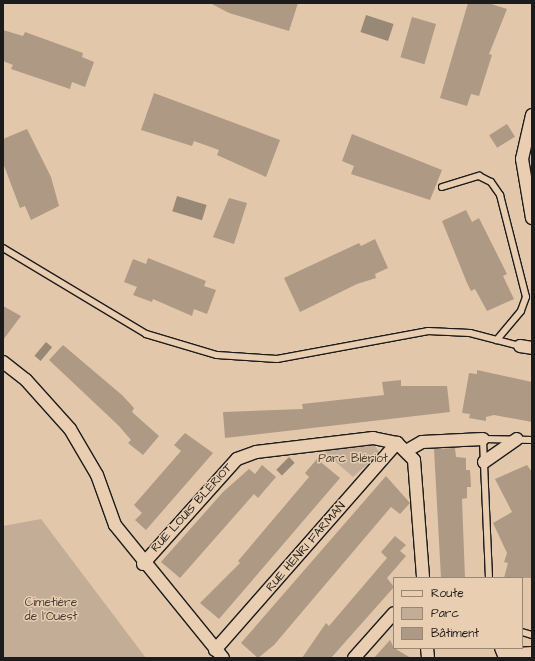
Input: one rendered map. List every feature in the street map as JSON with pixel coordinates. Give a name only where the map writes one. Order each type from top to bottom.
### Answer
[{"type":"street","points":[[532,115],[522,159],[532,218]]},
{"type":"street","points":[[3,362],[26,380],[70,429],[97,475],[115,526],[143,564],[219,654]]},
{"type":"street","name":"RUE LOUIS BLÉRIOT","points":[[143,564],[237,459],[256,452],[373,438],[402,446]]},
{"type":"street","points":[[423,577],[418,474],[402,446],[422,442],[483,439]]},
{"type":"street","points":[[484,462],[517,439]]},
{"type":"street","name":"RUE HENRI FARMAN","points":[[219,654],[402,446]]},
{"type":"street","points":[[354,658],[393,614]]},
{"type":"street","points":[[501,649],[504,655],[532,653]]},
{"type":"lane","points":[[442,187],[479,176],[492,182],[500,195],[526,297],[521,311],[496,340]]},
{"type":"lane","points":[[3,248],[146,334],[217,355],[277,359],[428,331],[462,332],[526,347]]},
{"type":"lane","points":[[489,577],[483,439],[532,440]]},
{"type":"green space","name":"Parc Blériot","points":[[372,442],[380,453],[353,477],[323,451]]},
{"type":"green space","name":"Cimetière de l'Ouest","points":[[41,519],[146,658],[3,658],[3,526]]},
{"type":"shaded area","points":[[366,15],[394,24],[388,41],[360,32]]},
{"type":"shaded area","points":[[177,196],[207,205],[202,220],[172,211]]},
{"type":"shaded area","points":[[46,342],[52,347],[41,361],[34,356]]},
{"type":"shaded area","points":[[289,457],[295,463],[282,475],[276,470]]},
{"type":"building","points":[[210,3],[298,3],[289,31],[229,13]]},
{"type":"building","points":[[468,3],[488,3],[507,9],[489,54],[492,55],[479,96],[471,94],[467,106],[440,98]]},
{"type":"building","points":[[412,17],[436,24],[424,64],[400,57]]},
{"type":"building","points":[[3,30],[23,36],[25,32],[83,53],[82,57],[94,62],[85,87],[72,82],[70,89],[11,69],[13,65],[3,61]]},
{"type":"building","points":[[154,93],[280,140],[266,177],[217,155],[219,150],[194,141],[192,146],[141,130]]},
{"type":"building","points":[[507,124],[515,137],[497,148],[489,135]]},
{"type":"building","points":[[27,129],[51,177],[59,206],[31,220],[25,206],[20,208],[3,163],[3,139]]},
{"type":"building","points":[[352,134],[442,170],[430,200],[351,174],[354,166],[342,161]]},
{"type":"building","points":[[229,198],[247,203],[234,244],[213,237]]},
{"type":"building","points":[[466,210],[472,222],[479,218],[507,274],[503,276],[514,299],[487,311],[475,289],[471,291],[467,283],[442,221]]},
{"type":"building","points":[[375,239],[388,268],[375,274],[376,278],[357,284],[300,312],[284,278],[359,243],[361,246]]},
{"type":"building","points":[[148,258],[206,281],[204,286],[216,290],[207,314],[194,309],[192,316],[153,299],[152,302],[133,295],[137,287],[124,282],[133,259],[146,264]]},
{"type":"building","points":[[3,306],[21,316],[3,340]]},
{"type":"building","points":[[63,345],[122,395],[134,408],[132,412],[159,436],[143,455],[128,443],[131,440],[119,426],[49,360]]},
{"type":"building","points":[[477,370],[532,382],[532,422],[494,415],[486,417],[486,421],[469,418],[470,414],[462,413],[469,373],[477,374]]},
{"type":"building","points":[[401,380],[401,386],[447,386],[450,412],[225,438],[223,412],[303,409],[302,404],[384,395],[382,382]]},
{"type":"building","points":[[185,433],[213,453],[146,530],[135,520],[142,513],[134,505],[181,451],[174,445]]},
{"type":"building","points":[[455,448],[456,457],[466,458],[466,470],[470,470],[471,487],[467,487],[467,498],[462,499],[465,577],[441,577],[434,449]]},
{"type":"building","points":[[317,459],[340,478],[219,619],[200,603],[240,563],[238,561],[309,477],[305,473]]},
{"type":"building","points":[[262,465],[276,477],[258,498],[254,494],[180,578],[161,562],[223,492],[249,469],[255,474]]},
{"type":"building","points":[[527,465],[532,472],[532,578],[504,577],[508,563],[504,562],[507,553],[493,523],[512,512],[495,479]]},
{"type":"building","points":[[386,476],[410,503],[400,514],[391,507],[274,645],[258,658],[241,643]]},
{"type":"building","points":[[395,536],[406,545],[400,551],[406,556],[387,578],[393,586],[393,588],[331,658],[302,658],[326,623],[329,626],[387,558],[381,552]]},
{"type":"building","points":[[390,640],[393,649],[396,649],[411,658],[374,658]]}]
